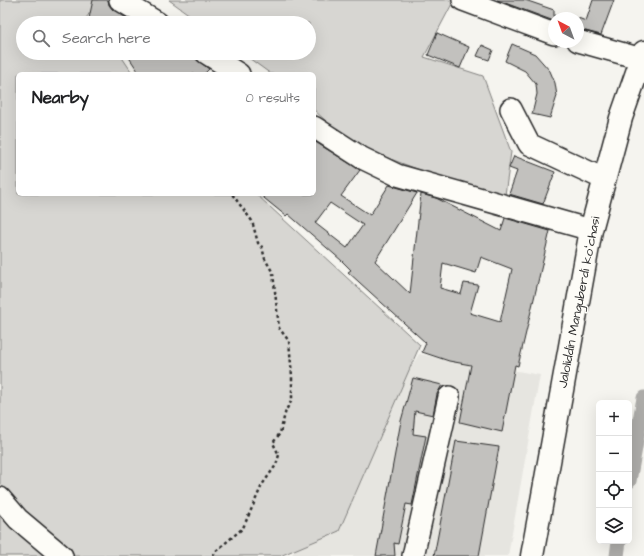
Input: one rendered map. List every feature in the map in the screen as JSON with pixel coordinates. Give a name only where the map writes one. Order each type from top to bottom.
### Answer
[{"type":"main road","name":"Jaloliddin Manguberdi koʻchasi","points":[[532,556],[591,230],[621,118],[643,56]]},
{"type":"street","points":[[120,0],[146,16]]},
{"type":"street","points":[[463,0],[548,32]]},
{"type":"street","points":[[584,42],[643,56]]},
{"type":"street","points":[[217,60],[236,72]]},
{"type":"street","points":[[511,108],[529,144],[604,179]]},
{"type":"street","points":[[316,128],[346,149],[396,175],[591,230]]},
{"type":"street","points":[[413,556],[449,397]]},
{"type":"street","points":[[0,498],[18,519],[62,556]]},
{"type":"path","points":[[213,556],[216,551],[243,528],[262,485],[276,465],[279,455],[274,443],[280,433],[292,395],[289,341],[279,328],[273,273],[265,259],[262,247],[258,243],[252,221],[233,196]]},
{"type":"shaded area","points":[[0,0],[98,0],[88,16],[16,16],[16,60],[124,60],[132,72],[16,72],[16,196],[258,196],[420,345],[339,531],[280,556],[0,556]]},
{"type":"shaded area","points":[[169,0],[454,0],[424,57],[483,76],[511,152],[504,202],[351,144],[316,112],[316,72],[268,72],[252,60],[316,60],[316,16],[191,16]]},
{"type":"shaded area","points":[[419,354],[540,375],[508,556],[291,556],[333,495]]},
{"type":"building","points":[[93,0],[108,0],[109,5],[113,10],[123,16],[90,16]]},
{"type":"building","points":[[497,0],[525,0],[554,10],[554,12],[548,12],[548,19]]},
{"type":"building","points":[[593,0],[614,0],[601,35],[584,31],[584,20],[586,21]]},
{"type":"building","points":[[437,33],[469,47],[460,68],[428,55]]},
{"type":"building","points":[[512,44],[535,54],[550,71],[555,83],[557,96],[550,118],[532,114],[537,94],[536,84],[525,71],[505,61]]},
{"type":"building","points":[[482,45],[493,50],[489,60],[477,56]]},
{"type":"building","points":[[131,60],[197,60],[209,69],[206,72],[139,72]]},
{"type":"building","points":[[316,142],[360,170],[341,196],[370,215],[389,185],[417,193],[375,261],[410,294],[421,194],[436,198],[501,231],[505,218],[550,231],[518,366],[515,365],[502,432],[460,422],[471,365],[449,361],[422,352],[426,343],[348,272],[351,270],[342,261],[288,214],[286,216],[261,196],[316,196]],"holes":[[[330,203],[363,225],[347,248],[315,223]],[[481,257],[512,269],[500,322],[470,313],[478,285],[464,283],[461,294],[440,288],[443,263],[476,273]]]},
{"type":"building","points":[[514,156],[555,172],[543,204],[509,194],[517,171],[509,168]]},
{"type":"building","points":[[413,378],[442,385],[437,394],[433,415],[415,411],[413,434],[426,436],[412,505],[406,504],[398,544],[394,543],[395,556],[376,556],[401,421]]},
{"type":"building","points":[[456,441],[499,447],[479,556],[434,556]]},
{"type":"waterway","points":[[631,472],[644,398]]},
{"type":"waterway","points":[[617,556],[619,544]]}]
